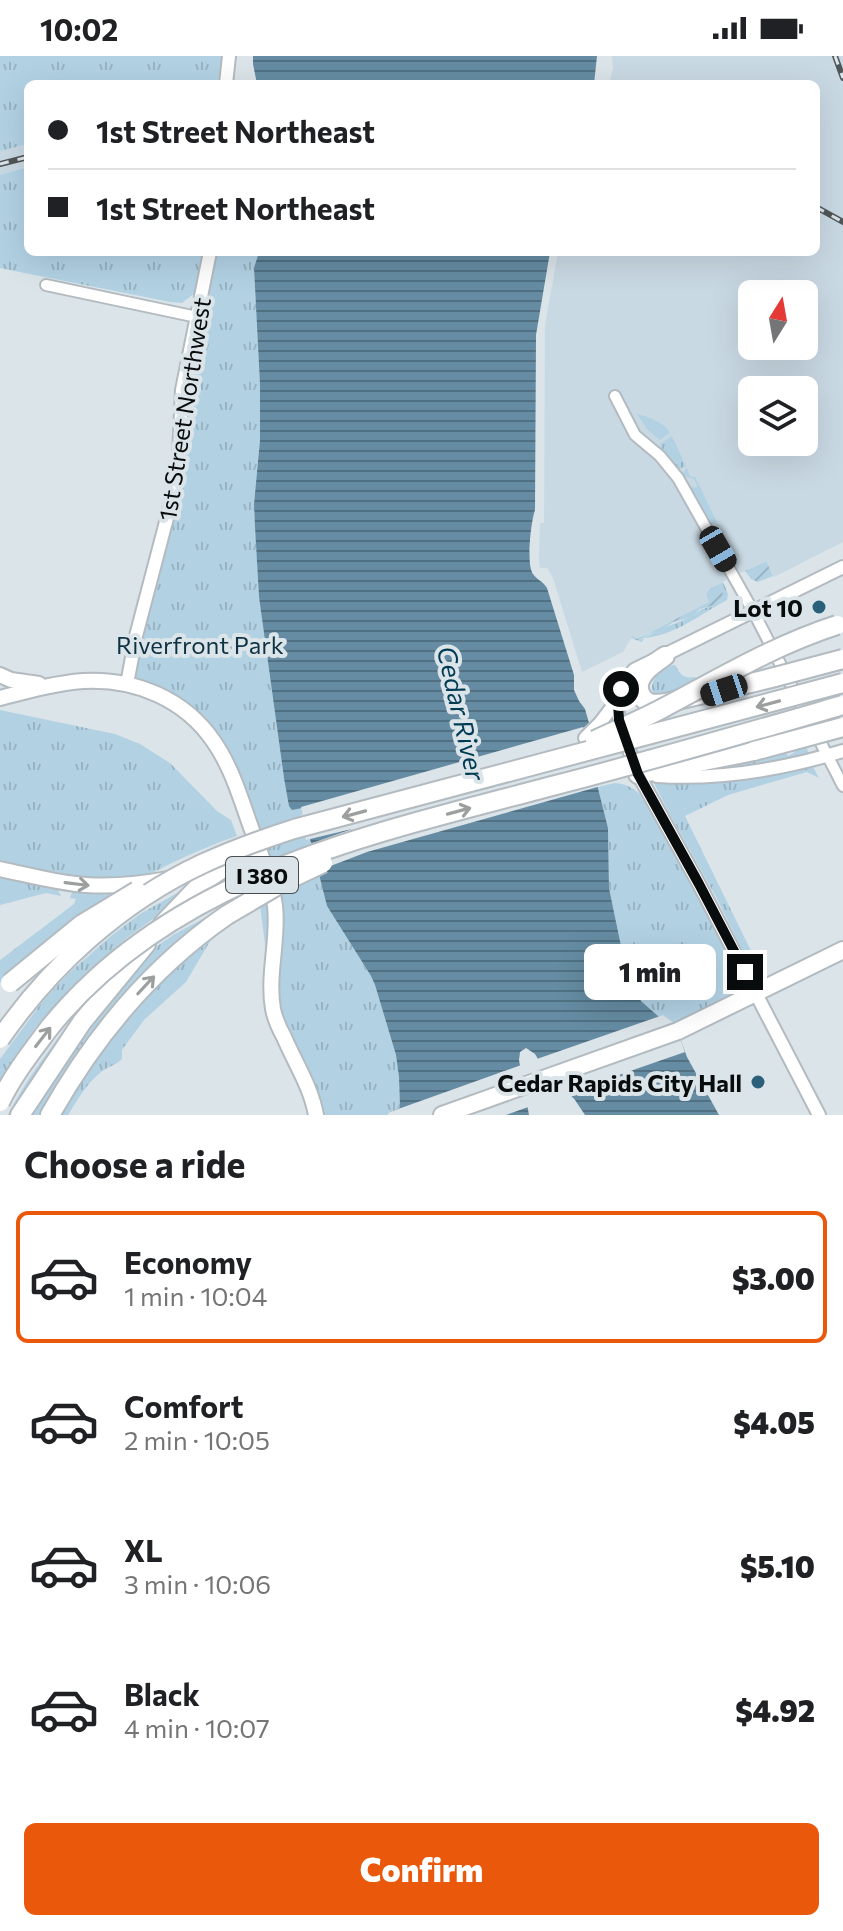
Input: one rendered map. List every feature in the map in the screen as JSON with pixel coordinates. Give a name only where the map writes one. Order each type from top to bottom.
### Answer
[{"type":"highway","points":[[537,765],[637,721],[753,659],[840,624]]},
{"type":"highway","points":[[665,656],[639,681],[639,691],[645,701],[657,703],[724,690],[843,659]]},
{"type":"highway","name":"I 380","points":[[0,1039],[39,989],[77,949],[128,909],[185,873],[239,848],[294,829],[843,683]]},
{"type":"highway","points":[[620,725],[724,690]]},
{"type":"highway","name":"I 380","points":[[0,1102],[30,1053],[64,1011],[109,966],[147,937],[211,899],[344,843],[843,705]]},
{"type":"highway","points":[[638,774],[754,751],[843,727]]},
{"type":"highway","points":[[50,1115],[82,1063],[135,996],[177,954],[227,915],[262,893],[305,871],[426,820]]},
{"type":"highway","points":[[20,1115],[82,1022],[170,916],[204,881],[227,865]]},
{"type":"highway","points":[[0,993],[40,956],[81,925],[130,894],[185,873]]},
{"type":"main road","points":[[0,675],[11,680],[56,686]]},
{"type":"main road","points":[[0,698],[82,681],[127,684],[150,690],[177,704],[215,742],[230,770],[261,855],[275,910],[271,980],[274,1014],[310,1090],[316,1115]]},
{"type":"main road","points":[[0,869],[83,885],[109,886],[182,876],[261,855]]},
{"type":"main road","points":[[442,1115],[678,1031],[843,950]]},
{"type":"street","points":[[226,80],[229,56]]},
{"type":"street","name":"1st Street Northwest","points":[[127,684],[136,636],[178,476],[182,390],[209,256]]},
{"type":"street","points":[[46,285],[197,317]]},
{"type":"street","points":[[615,396],[635,435],[660,456],[678,478],[753,611],[843,786]]},
{"type":"street","points":[[585,738],[600,723],[634,670],[843,567]]},
{"type":"street","points":[[619,696],[620,725],[638,774],[819,1115]]},
{"type":"street","points":[[638,774],[687,777],[739,773],[843,751]]},
{"type":"shaded area","points":[[612,56],[843,56],[843,542],[774,577],[765,561],[710,588],[706,594],[710,602],[636,639],[632,637],[623,652],[582,672],[553,578],[547,568],[540,568],[539,560],[540,523],[544,523],[545,325],[557,256],[820,256],[820,80],[610,80]]},
{"type":"shaded area","points":[[24,145],[24,168],[0,175],[0,151]]},
{"type":"green space","points":[[0,56],[223,56],[221,80],[24,80],[24,145],[0,151]]},
{"type":"green space","points":[[24,168],[24,256],[202,256],[195,293],[182,303],[170,302],[0,268],[0,175]]},
{"type":"green space","name":"Riverfront Park","points":[[209,256],[258,256],[254,268],[260,440],[254,504],[259,597],[284,778],[301,807],[327,906],[375,985],[396,1055],[399,1077],[400,1108],[388,1112],[388,1115],[316,1115],[271,990],[249,821],[199,723],[127,684],[173,501],[182,392]]},
{"type":"green space","points":[[637,414],[656,421],[670,433],[660,440],[647,429]]},
{"type":"green space","points":[[672,436],[686,466],[679,469],[660,444]]},
{"type":"green space","points":[[687,469],[690,476],[695,477],[717,522],[712,524],[690,489],[690,486],[696,488],[697,485],[694,479],[682,473]]},
{"type":"green space","points":[[766,561],[773,576],[758,582],[751,579],[745,571]]},
{"type":"green space","points":[[723,582],[727,600],[677,629],[639,641],[645,637],[657,631],[688,618],[702,609],[712,607],[722,589],[719,584]]},
{"type":"green space","points":[[719,584],[723,597],[716,605],[700,609],[692,617],[673,622],[639,641],[631,638],[637,639],[709,602],[706,594]]},
{"type":"green space","points":[[732,663],[679,693],[657,696],[652,691],[655,677],[670,666],[675,665],[682,675],[697,680]]},
{"type":"green space","points":[[0,710],[115,734],[140,744],[170,763],[217,811],[231,820],[237,836],[150,874],[129,879],[92,879],[0,860]]},
{"type":"green space","points":[[805,743],[809,754],[734,768],[693,771],[776,750],[778,754],[784,749],[788,756],[795,752],[792,745]]},
{"type":"green space","points":[[813,767],[819,778],[807,772],[728,795],[685,816],[755,959],[748,962],[654,783],[699,782]]},
{"type":"green space","points":[[615,783],[630,787],[642,797],[756,994],[677,1030],[641,1001],[626,970],[609,888],[608,828],[598,787]]},
{"type":"green space","points":[[0,877],[58,890],[61,896],[46,893],[0,905]]},
{"type":"green space","points":[[200,880],[180,903],[128,937],[85,973],[36,1027],[0,1080],[0,1059],[43,1001],[67,975],[140,914]]},
{"type":"green space","points":[[72,892],[116,893],[56,935],[0,983],[0,960],[74,904],[76,899],[70,898]]},
{"type":"green space","points":[[243,897],[208,923],[45,1115],[26,1115],[136,961],[173,935]]},
{"type":"green space","points":[[219,926],[186,982],[144,1020],[122,1050],[122,1059],[95,1077],[68,1115],[56,1115],[141,996]]},
{"type":"green space","points":[[75,1017],[15,1115],[8,1115],[31,1076]]},
{"type":"water","points":[[253,56],[597,56],[594,80],[256,80]]},
{"type":"water","name":"Cedar River","points":[[258,256],[549,256],[536,335],[535,510],[530,543],[531,569],[547,588],[574,675],[574,690],[589,723],[583,728],[608,828],[609,888],[626,970],[641,1001],[677,1030],[687,1057],[719,1115],[585,1115],[535,1054],[526,1048],[520,1052],[519,1060],[529,1115],[388,1115],[400,1108],[399,1077],[396,1055],[375,985],[327,906],[302,808],[292,810],[289,806],[284,778],[259,597],[254,504],[260,440],[260,385],[254,268]]},
{"type":"pier","points":[[583,727],[585,736],[589,735],[601,786],[367,852],[315,872],[307,845],[352,829],[306,840],[301,807]]},
{"type":"pier","points":[[663,1015],[675,1024],[685,1052],[564,1094],[534,1060]]},
{"type":"pier","points":[[524,1064],[531,1106],[506,1115],[387,1113]]},
{"type":"railway","points":[[835,56],[843,78]]},
{"type":"railway","points":[[0,164],[24,158]]},
{"type":"railway","points":[[820,209],[843,222]]},
{"type":"place","name":"Lot 10","points":[[819,607]]},
{"type":"place","name":"Cedar Rapids City Hall","points":[[758,1082]]},
{"type":"route","points":[[621,689],[619,720],[638,774],[745,972]]}]
